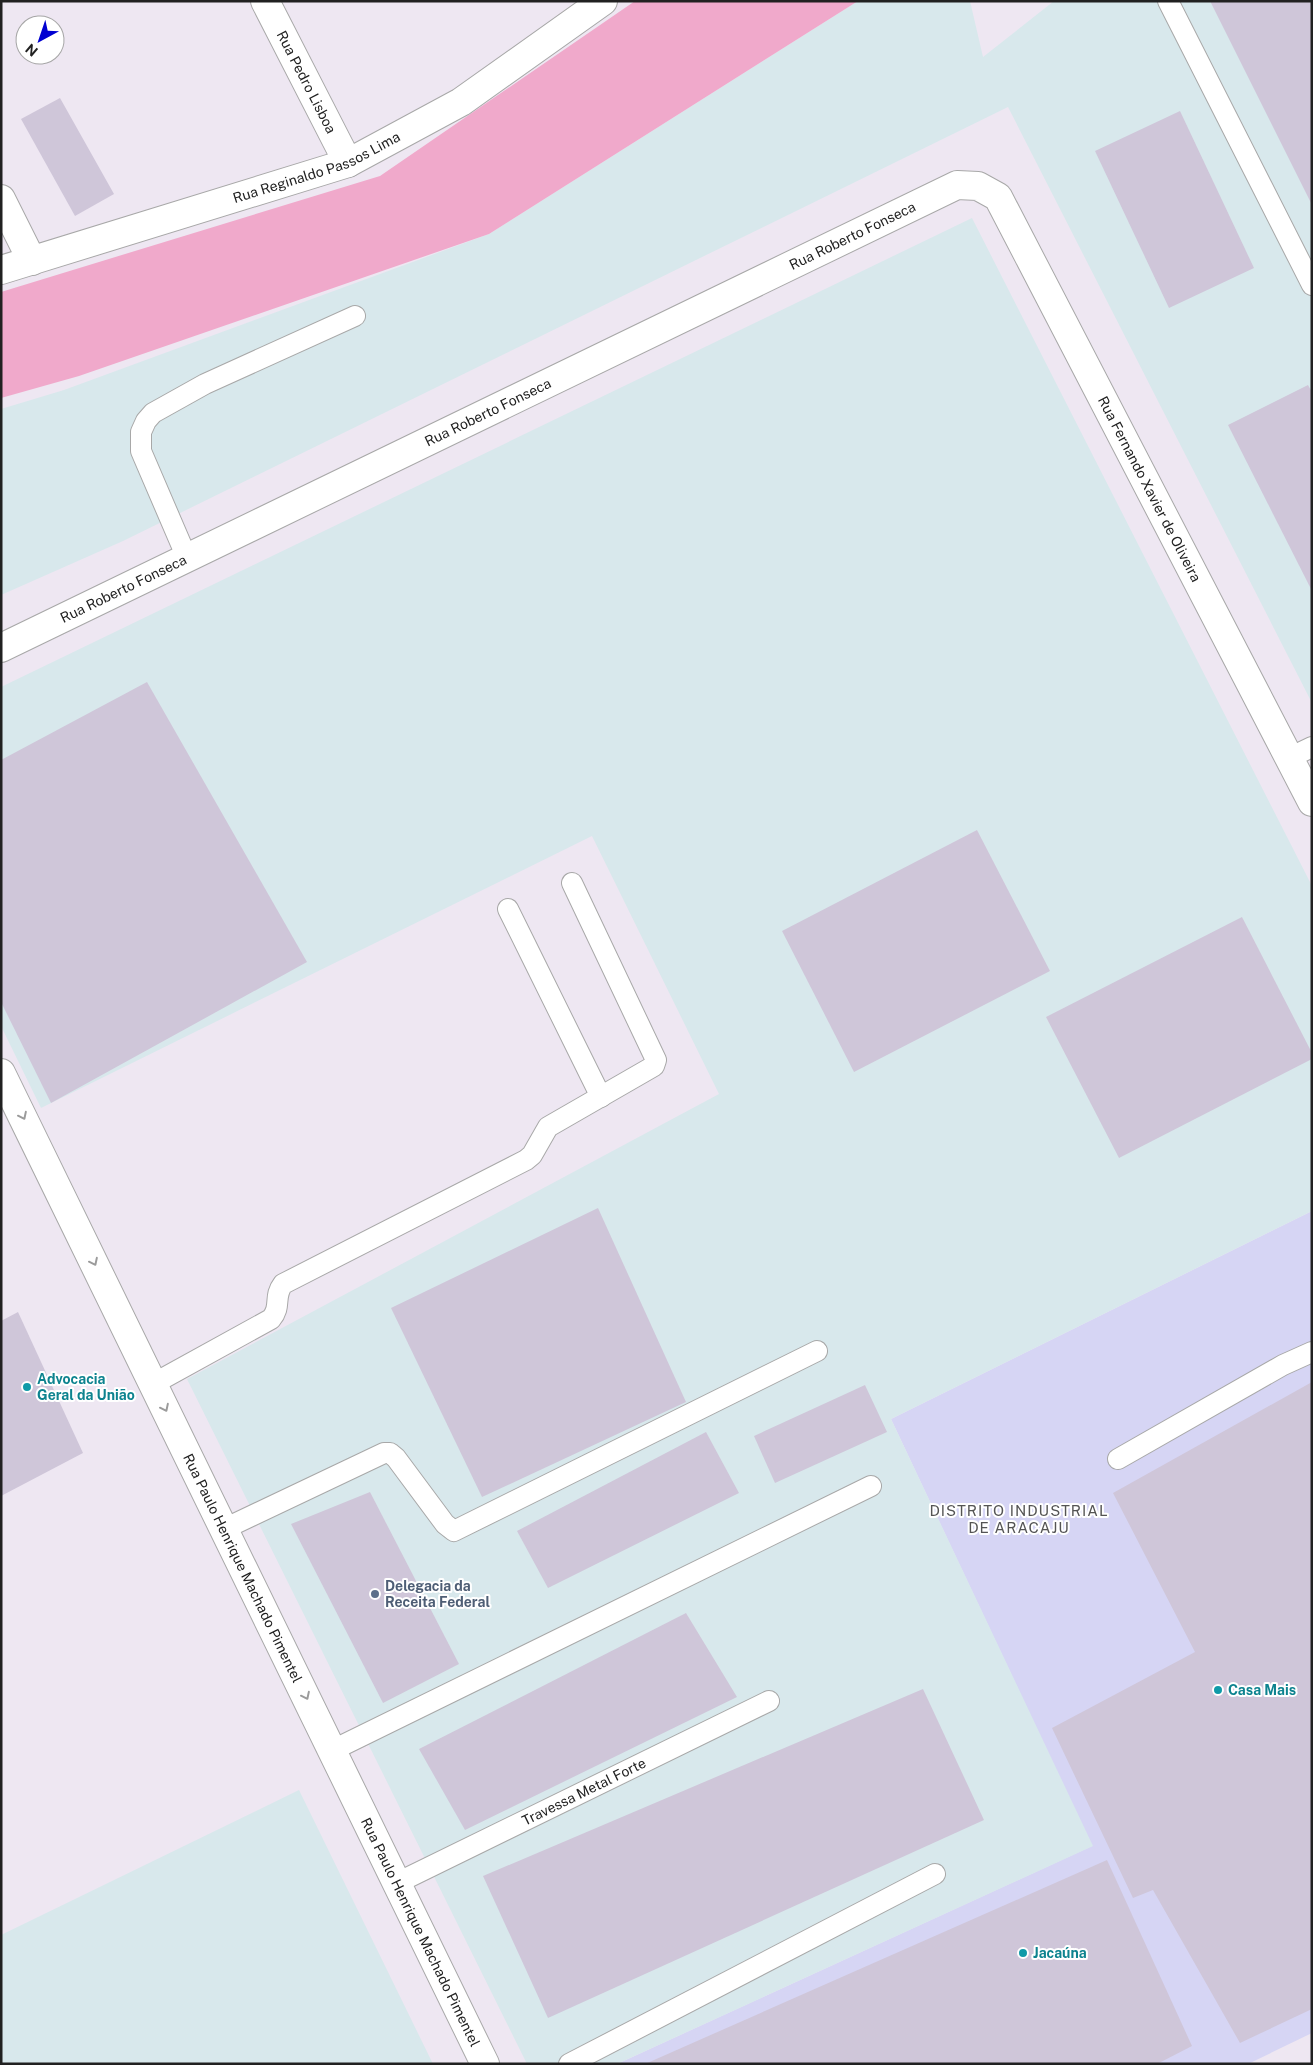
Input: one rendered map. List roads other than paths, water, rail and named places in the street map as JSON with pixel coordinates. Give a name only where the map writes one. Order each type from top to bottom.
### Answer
[{"type":"street","name":"Rua Pedro Lisboa","points":[[265,1],[348,163]]},
{"type":"street","name":"Rua Reginaldo Passos Lima","points":[[1,270],[348,163],[461,102],[603,1]]},
{"type":"street","name":"Rua Roberto Fonseca","points":[[1,648],[957,185],[978,186]]},
{"type":"street","name":"Rua Fernando Xavier de Oliveira","points":[[978,186],[998,197],[1301,752],[1312,801]]},
{"type":"street","points":[[1,199],[32,262]]},
{"type":"street","name":"Rua Paulo Henrique Machado Pimentel","points":[[1,1073],[485,2064]]},
{"type":"lane","points":[[1168,1],[1312,285]]},
{"type":"lane","points":[[187,558],[141,451],[141,432],[146,421],[154,413],[205,384],[355,316]]},
{"type":"lane","points":[[153,1384],[272,1319],[277,1313],[279,1306],[277,1295],[283,1284],[526,1160],[532,1156],[548,1127],[654,1066],[656,1060],[572,883]]},
{"type":"lane","points":[[508,909],[601,1098]]},
{"type":"lane","points":[[224,1529],[384,1453],[390,1453],[396,1458],[445,1524],[454,1531],[817,1351]]},
{"type":"lane","points":[[1118,1459],[1283,1365],[1312,1352]]},
{"type":"lane","points":[[333,1750],[871,1486]]},
{"type":"lane","name":"Travessa Metal Forte","points":[[398,1883],[769,1701]]},
{"type":"lane","points":[[569,2064],[935,1874]]},
{"type":"place","name":"Advocacia Geral da União","points":[[27,1387]]},
{"type":"place","name":"Delegacia da Receita Federal","points":[[375,1594]]},
{"type":"place","name":"Casa Mais","points":[[1218,1690]]},
{"type":"place","name":"Jacaúna","points":[[1023,1953]]},
{"type":"district","name":"DISTRITO INDUSTRIAL DE ARACAJU","points":[[1019,1520]]}]
